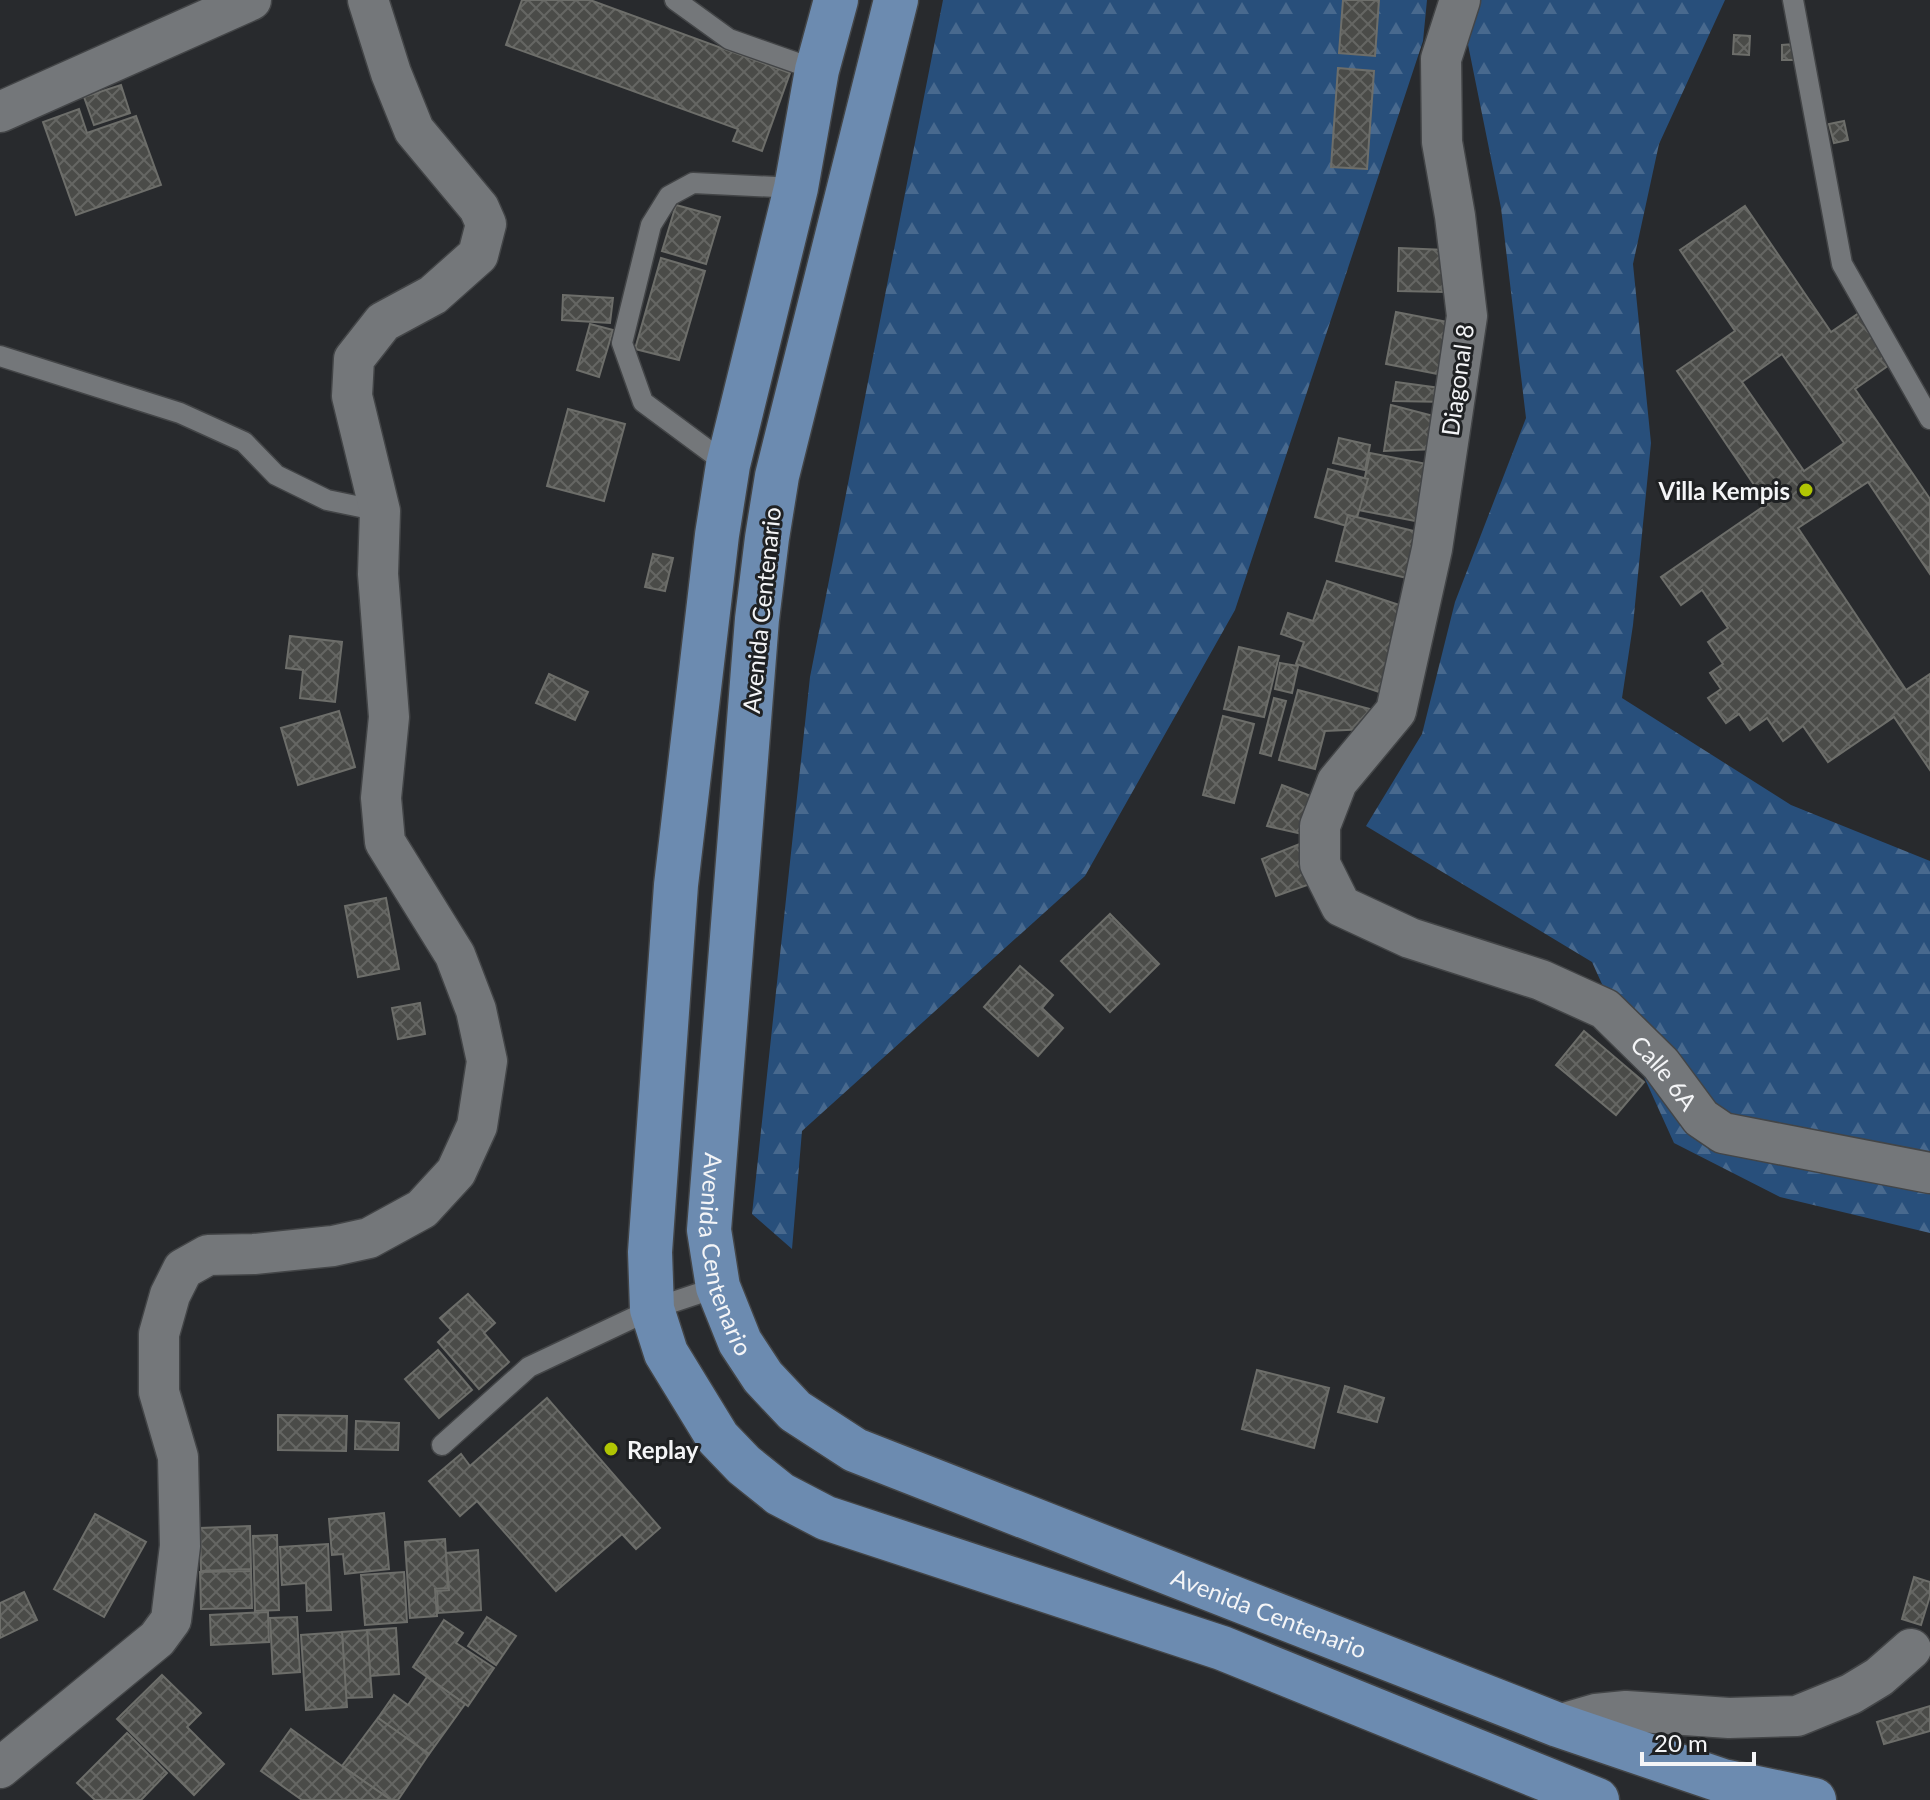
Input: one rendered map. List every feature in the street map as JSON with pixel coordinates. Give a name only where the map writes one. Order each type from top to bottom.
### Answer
[{"type":"main road","name":"Avenida Centenario","points":[[836,0],[817,70],[796,188],[728,465],[705,624],[676,885],[650,1252],[652,1309],[666,1353],[718,1438],[744,1465],[780,1494],[826,1518],[1222,1648],[1597,1800]]},
{"type":"main road","name":"Avenida Centenario","points":[[896,0],[777,476],[757,619],[709,1230],[718,1287],[740,1342],[763,1377],[795,1411],[855,1450],[1558,1725],[1723,1781],[1814,1800]]},
{"type":"main road","points":[[779,252],[829,266]]},
{"type":"street","points":[[0,112],[251,0]]},
{"type":"street","points":[[0,1768],[157,1639],[171,1620],[180,1546],[178,1457],[159,1392],[159,1334],[170,1295],[183,1269],[208,1255],[223,1252],[254,1254],[333,1246],[369,1238],[422,1209],[456,1172],[477,1126],[487,1061],[476,1010],[455,955],[385,842],[381,798],[389,717],[378,574],[380,511],[352,396],[354,359],[383,322],[433,295],[478,255],[486,224],[479,208],[414,130],[391,73],[368,0]]},
{"type":"street","name":"Diagonal 8","points":[[1396,711],[1432,549],[1467,316],[1442,142],[1441,59],[1460,0]]},
{"type":"street","name":"Calle 6A","points":[[1396,711],[1337,782],[1320,826],[1320,864],[1341,906],[1410,938],[1541,980],[1605,1009],[1661,1064],[1701,1118],[1723,1133],[1930,1173]]},
{"type":"street","points":[[1558,1725],[1596,1714],[1626,1711],[1729,1718],[1797,1716],[1851,1694],[1879,1677],[1911,1649]]},
{"type":"lane","points":[[675,0],[729,39],[817,70]]},
{"type":"lane","points":[[1793,0],[1842,264],[1930,419]]},
{"type":"lane","points":[[728,465],[643,402],[622,343],[651,225],[669,196],[693,183],[796,188]]},
{"type":"lane","points":[[0,356],[180,413],[244,442],[276,475],[327,500],[380,511]]},
{"type":"lane","points":[[442,1445],[529,1367],[652,1309],[718,1287]]},
{"type":"lane","points":[[0,1741],[71,1709]]},
{"type":"green space","points":[[943,0],[1427,0],[1423,41],[1235,610],[1085,876],[802,1131],[792,1249],[752,1214],[810,677]]},
{"type":"green space","points":[[1459,0],[1725,0],[1659,144],[1633,264],[1651,443],[1633,625],[1622,698],[1791,805],[1930,861],[1930,1233],[1780,1197],[1674,1143],[1592,962],[1366,826],[1422,734],[1455,602],[1526,418],[1501,208]]},
{"type":"building","points":[[522,0],[590,0],[790,73],[762,151],[733,141],[738,129],[506,45]]},
{"type":"building","points":[[1343,0],[1379,0],[1375,56],[1339,53]]},
{"type":"building","points":[[1734,35],[1750,36],[1749,55],[1733,54]]},
{"type":"building","points":[[1794,44],[1794,60],[1782,60],[1782,45]]},
{"type":"building","points":[[1338,68],[1374,71],[1367,169],[1331,167]]},
{"type":"building","points":[[121,85],[130,113],[94,125],[84,97]]},
{"type":"building","points":[[79,109],[87,133],[136,116],[161,185],[76,215],[43,122]]},
{"type":"building","points":[[1844,121],[1848,140],[1834,143],[1829,124]]},
{"type":"building","points":[[676,205],[720,217],[706,264],[662,251]]},
{"type":"building","name":"Villa Kempis","points":[[1745,206],[1831,332],[1859,313],[1892,363],[1855,389],[1930,499],[1930,574],[1868,482],[1798,528],[1906,690],[1930,674],[1930,770],[1894,717],[1828,762],[1803,726],[1783,741],[1767,718],[1750,730],[1739,714],[1726,723],[1708,698],[1721,689],[1710,673],[1723,664],[1708,642],[1728,628],[1702,590],[1681,605],[1661,577],[1767,504],[1677,371],[1735,331],[1680,250]],"holes":[[[1782,354],[1844,443],[1804,471],[1742,382]]]},
{"type":"building","points":[[1399,248],[1446,250],[1444,292],[1398,291]]},
{"type":"building","points":[[661,258],[705,271],[679,360],[635,349]]},
{"type":"building","points":[[563,295],[613,298],[610,323],[562,320]]},
{"type":"building","points":[[1396,312],[1458,324],[1448,376],[1386,364]]},
{"type":"building","points":[[590,324],[613,330],[599,377],[577,370]]},
{"type":"building","points":[[1396,382],[1447,389],[1448,402],[1393,401]]},
{"type":"building","points":[[1391,405],[1445,419],[1438,449],[1384,451]]},
{"type":"building","points":[[568,409],[625,424],[604,501],[547,486]]},
{"type":"building","points":[[1339,438],[1370,445],[1365,470],[1333,463]]},
{"type":"building","points":[[1370,453],[1437,466],[1426,523],[1358,510]]},
{"type":"building","points":[[1328,469],[1368,479],[1354,528],[1315,517]]},
{"type":"building","points":[[1348,515],[1426,534],[1415,580],[1336,561]]},
{"type":"building","points":[[653,554],[673,558],[665,591],[645,587]]},
{"type":"building","points":[[1327,581],[1411,609],[1382,693],[1296,664],[1304,642],[1281,634],[1288,613],[1313,621]]},
{"type":"building","points":[[290,636],[342,642],[335,702],[300,698],[303,670],[286,668]]},
{"type":"building","points":[[1239,647],[1279,656],[1264,717],[1224,709]]},
{"type":"building","points":[[1280,663],[1298,666],[1292,693],[1275,689]]},
{"type":"building","points":[[549,674],[588,692],[575,720],[536,703]]},
{"type":"building","points":[[1298,690],[1385,713],[1368,729],[1325,731],[1315,769],[1279,760]]},
{"type":"building","points":[[1274,698],[1286,701],[1271,756],[1260,753]]},
{"type":"building","points":[[339,711],[355,767],[298,785],[281,728]]},
{"type":"building","points":[[1223,716],[1254,724],[1234,803],[1203,795]]},
{"type":"building","points":[[1282,785],[1319,799],[1307,835],[1267,826]]},
{"type":"building","points":[[1302,843],[1316,882],[1276,896],[1262,859]]},
{"type":"building","points":[[386,898],[399,969],[358,977],[345,906]]},
{"type":"building","points":[[1110,914],[1159,964],[1110,1012],[1061,961]]},
{"type":"building","points":[[1020,966],[1053,995],[1042,1008],[1063,1028],[1038,1056],[984,1007]]},
{"type":"building","points":[[420,1003],[425,1034],[398,1039],[392,1008]]},
{"type":"building","points":[[1584,1031],[1644,1082],[1616,1115],[1556,1065]]},
{"type":"building","points":[[468,1294],[495,1323],[484,1333],[509,1362],[479,1389],[438,1342],[451,1330],[440,1318]]},
{"type":"building","points":[[438,1350],[472,1390],[439,1418],[405,1379]]},
{"type":"building","points":[[1257,1370],[1329,1388],[1314,1448],[1242,1429]]},
{"type":"building","points":[[1345,1386],[1384,1398],[1377,1422],[1338,1412]]},
{"type":"building","points":[[547,1398],[660,1528],[636,1549],[622,1534],[556,1591],[477,1501],[460,1516],[429,1481],[461,1454],[470,1466]]},
{"type":"building","points":[[278,1415],[347,1416],[346,1451],[278,1450]]},
{"type":"building","points":[[356,1421],[399,1423],[398,1450],[355,1449]]},
{"type":"building","points":[[384,1513],[389,1569],[345,1574],[343,1554],[332,1555],[329,1519]]},
{"type":"building","points":[[95,1514],[146,1542],[104,1617],[54,1589]]},
{"type":"building","points":[[250,1526],[251,1569],[201,1571],[200,1528]]},
{"type":"building","points":[[277,1535],[279,1610],[255,1611],[253,1536]]},
{"type":"building","points":[[445,1539],[448,1588],[435,1589],[437,1616],[410,1618],[405,1542]]},
{"type":"building","points":[[328,1544],[331,1610],[307,1611],[306,1583],[282,1585],[280,1547]]},
{"type":"building","points":[[478,1550],[481,1610],[438,1613],[437,1591],[449,1590],[446,1553]]},
{"type":"building","points":[[251,1571],[252,1608],[201,1609],[200,1572]]},
{"type":"building","points":[[404,1572],[407,1622],[365,1625],[361,1575]]},
{"type":"building","points":[[1914,1577],[1930,1582],[1930,1596],[1921,1625],[1902,1619]]},
{"type":"building","points":[[24,1592],[37,1620],[0,1638],[0,1603]]},
{"type":"building","points":[[268,1612],[269,1642],[211,1645],[210,1615]]},
{"type":"building","points":[[297,1617],[300,1672],[273,1674],[270,1618]]},
{"type":"building","points":[[487,1617],[516,1636],[496,1665],[468,1646]]},
{"type":"building","points":[[444,1620],[463,1633],[456,1643],[494,1668],[468,1706],[413,1667]]},
{"type":"building","points":[[396,1628],[399,1674],[370,1676],[367,1630]]},
{"type":"building","points":[[367,1630],[372,1697],[346,1698],[342,1632]]},
{"type":"building","points":[[342,1632],[347,1707],[306,1710],[301,1635]]},
{"type":"building","points":[[162,1675],[201,1713],[187,1727],[224,1764],[194,1795],[117,1719]]},
{"type":"building","points":[[427,1677],[465,1704],[429,1754],[378,1718],[394,1695],[408,1705]]},
{"type":"building","points":[[1930,1706],[1930,1731],[1884,1744],[1877,1722]]},
{"type":"building","points":[[378,1718],[429,1754],[398,1800],[391,1800],[342,1766]]},
{"type":"building","points":[[291,1729],[391,1800],[302,1800],[261,1771]]},
{"type":"building","points":[[127,1733],[167,1773],[141,1800],[95,1800],[77,1783]]},
{"type":"place","name":"Villa Kempis","points":[[1806,490]]},
{"type":"place","name":"Replay","points":[[611,1449]]}]
